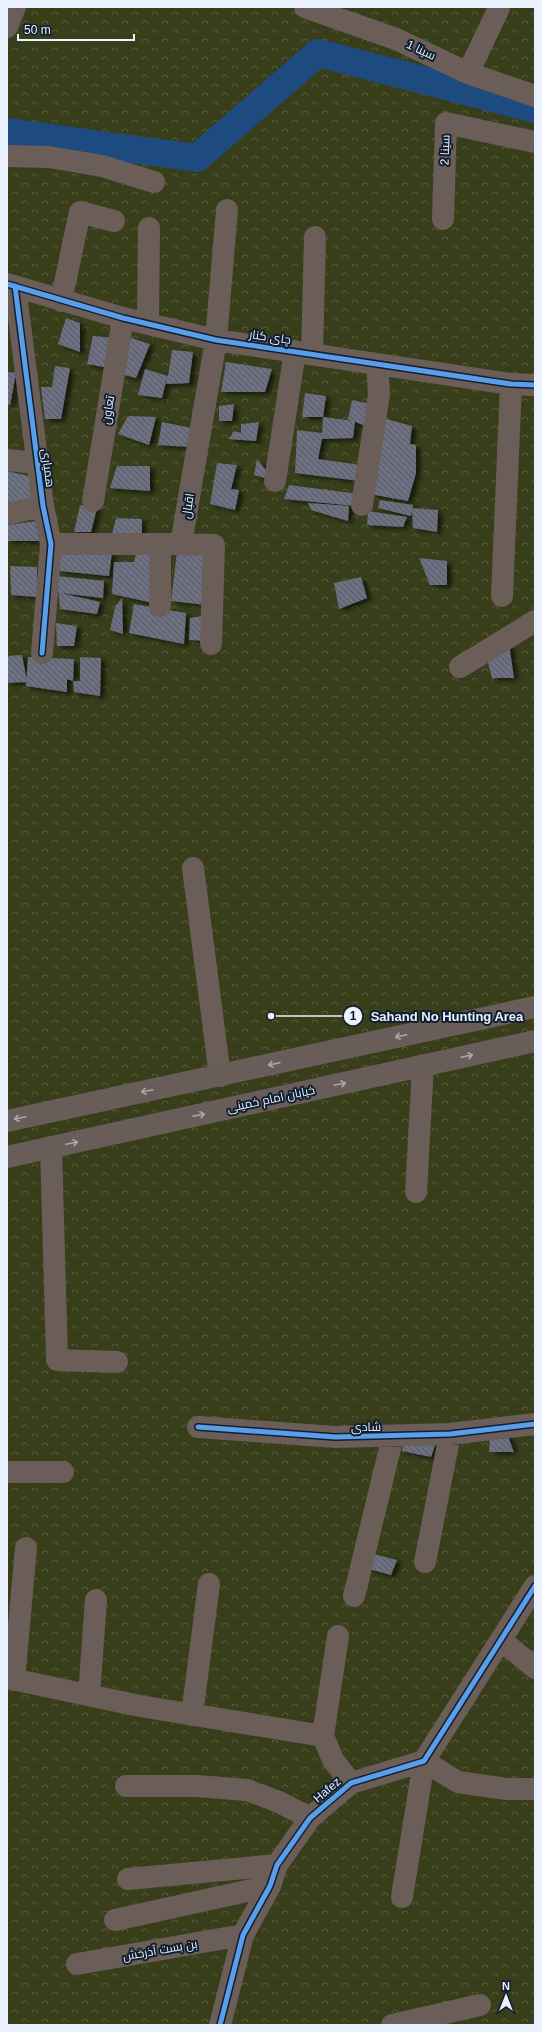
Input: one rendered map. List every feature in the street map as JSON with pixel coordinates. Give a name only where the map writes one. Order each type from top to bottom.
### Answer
[{"type":"main road","points":[[7,1121],[535,1007]]},
{"type":"main road","name":"خیابان امام خمینی","points":[[7,1157],[535,1041]]},
{"type":"street","points":[[7,26],[15,7]]},
{"type":"street","name":"سینا 1","points":[[305,7],[396,39],[468,72],[535,96]]},
{"type":"street","points":[[468,72],[499,8]]},
{"type":"street","name":"سینا 2","points":[[443,219],[446,123],[535,142]]},
{"type":"street","points":[[7,156],[49,157],[102,166],[154,182]]},
{"type":"street","name":"اقبال","points":[[181,544],[216,340],[228,210]]},
{"type":"street","points":[[61,301],[80,212],[114,221]]},
{"type":"street","points":[[148,324],[149,228]]},
{"type":"street","points":[[275,481],[303,352],[314,237]]},
{"type":"street","name":"چای کنار","points":[[11,285],[61,301],[123,318],[216,340],[511,384],[535,385]]},
{"type":"street","name":"همیاری","points":[[11,285],[43,506],[51,544],[42,653]]},
{"type":"street","name":"تعاون","points":[[93,501],[123,318]]},
{"type":"street","points":[[362,505],[379,394],[377,364]]},
{"type":"street","points":[[502,596],[511,384]]},
{"type":"street","points":[[7,460],[37,463]]},
{"type":"street","points":[[7,514],[43,506]]},
{"type":"street","points":[[51,544],[214,545],[211,644]]},
{"type":"street","points":[[160,544],[160,606]]},
{"type":"street","points":[[460,667],[535,621]]},
{"type":"street","points":[[193,868],[220,1076]]},
{"type":"street","points":[[416,1192],[423,1066]]},
{"type":"street","points":[[51,1147],[57,1360],[117,1362]]},
{"type":"street","name":"شادی","points":[[198,1427],[335,1437],[450,1434],[535,1424]]},
{"type":"street","points":[[425,1562],[450,1434]]},
{"type":"street","points":[[354,1596],[393,1436]]},
{"type":"street","points":[[7,1472],[63,1472]]},
{"type":"street","points":[[26,1548],[10,1679],[192,1715],[323,1736]]},
{"type":"street","points":[[192,1715],[209,1584]]},
{"type":"street","points":[[402,1897],[424,1762],[535,1586]]},
{"type":"street","points":[[89,1695],[96,1600]]},
{"type":"street","points":[[338,1636],[323,1736],[333,1760],[351,1783]]},
{"type":"street","points":[[501,1640],[535,1668]]},
{"type":"street","points":[[424,1762],[458,1782],[506,1789],[535,1789]]},
{"type":"street","name":"Hafez","points":[[220,2025],[243,1935],[270,1886],[277,1865],[310,1818],[351,1783],[424,1762]]},
{"type":"street","points":[[126,1786],[196,1786],[247,1790],[279,1802],[310,1818]]},
{"type":"street","points":[[128,1879],[277,1865]]},
{"type":"street","points":[[116,1920],[270,1886]]},
{"type":"street","name":"بن بست آذرخش","points":[[77,1964],[243,1935]]},
{"type":"street","points":[[392,2025],[480,2005]]},
{"type":"green space","points":[[7,7],[535,7],[535,2025],[7,2025]]},
{"type":"building","points":[[66,318],[80,323],[80,352],[58,344]]},
{"type":"building","points":[[93,336],[115,338],[109,368],[87,364]]},
{"type":"building","points":[[131,338],[150,344],[136,378],[121,374]]},
{"type":"building","points":[[172,350],[193,352],[189,383],[166,384],[167,377],[162,398],[138,395],[145,369],[168,376]]},
{"type":"building","points":[[226,362],[272,369],[265,392],[221,392]]},
{"type":"building","points":[[55,366],[70,368],[61,419],[45,419],[41,387],[52,387]]},
{"type":"building","points":[[7,372],[16,373],[10,405],[7,404]]},
{"type":"building","points":[[305,393],[326,396],[323,417],[302,417]]},
{"type":"building","points":[[352,400],[375,405],[371,428],[348,419]]},
{"type":"building","points":[[234,404],[232,421],[219,421],[219,406]]},
{"type":"building","points":[[128,416],[156,417],[149,445],[118,434]]},
{"type":"building","points":[[323,417],[355,421],[353,438],[322,439],[318,459],[360,465],[360,481],[295,473],[297,430],[322,433]]},
{"type":"building","points":[[383,418],[412,426],[410,444],[416,445],[416,473],[408,501],[370,494]]},
{"type":"building","points":[[162,422],[192,428],[191,447],[158,445]]},
{"type":"building","points":[[259,422],[256,441],[228,439],[232,435],[233,431],[241,433],[241,424]]},
{"type":"building","points":[[257,459],[275,481],[254,475]]},
{"type":"building","points":[[217,463],[237,465],[231,489],[239,490],[235,510],[210,504]]},
{"type":"building","points":[[117,466],[150,466],[150,491],[110,488]]},
{"type":"building","points":[[7,471],[37,478],[37,500],[7,506]]},
{"type":"building","points":[[289,485],[359,494],[356,506],[284,499]]},
{"type":"building","points":[[380,500],[413,505],[411,516],[378,508]]},
{"type":"building","points":[[308,503],[349,506],[348,521],[311,510]]},
{"type":"building","points":[[80,505],[97,508],[91,532],[74,532]]},
{"type":"building","points":[[412,508],[438,510],[437,532],[413,528]]},
{"type":"building","points":[[368,511],[407,517],[403,527],[367,525]]},
{"type":"building","points":[[116,518],[142,519],[142,537],[111,538]]},
{"type":"building","points":[[44,520],[40,541],[7,541],[7,525]]},
{"type":"building","points":[[59,551],[112,552],[109,576],[60,571]]},
{"type":"building","points":[[137,551],[159,554],[158,604],[112,594],[114,562],[134,562]]},
{"type":"building","points":[[211,551],[206,605],[171,601],[177,552]]},
{"type":"building","points":[[419,558],[447,561],[447,585],[430,585]]},
{"type":"building","points":[[10,566],[37,567],[37,597],[11,595]]},
{"type":"building","points":[[57,576],[104,581],[103,598],[60,593],[100,602],[97,614],[60,609]]},
{"type":"building","points":[[361,577],[367,598],[339,609],[334,583]]},
{"type":"building","points":[[122,598],[123,634],[110,630],[115,607]]},
{"type":"building","points":[[134,604],[186,613],[184,644],[129,633]]},
{"type":"building","points":[[209,615],[209,641],[189,640],[190,618]]},
{"type":"building","points":[[56,623],[77,626],[74,646],[57,646]]},
{"type":"building","points":[[509,644],[514,678],[492,678],[487,659]]},
{"type":"building","points":[[22,655],[27,682],[7,683],[7,656]]},
{"type":"building","points":[[28,657],[74,659],[73,681],[67,679],[67,692],[26,686]]},
{"type":"building","points":[[80,657],[101,658],[100,696],[74,692],[73,681],[80,681]]},
{"type":"building","points":[[507,1434],[514,1452],[489,1452],[490,1437]]},
{"type":"building","points":[[404,1439],[436,1442],[431,1457],[402,1451]]},
{"type":"building","points":[[374,1554],[397,1560],[391,1575],[369,1569]]},
{"type":"waterway","points":[[7,132],[197,158],[318,53],[535,109]]},
{"type":"cycle path","points":[[7,284],[123,318],[216,340],[511,384],[535,385]]},
{"type":"cycle path","points":[[15,286],[43,506],[51,544],[42,653]]},
{"type":"cycle path","points":[[198,1427],[335,1437],[450,1434],[535,1424]]},
{"type":"cycle path","points":[[220,2025],[243,1935],[270,1886],[277,1865],[310,1818],[351,1783],[424,1761],[535,1586]]},
{"type":"place","name":"Sahand No Hunting Area","points":[[271,1016]]}]
